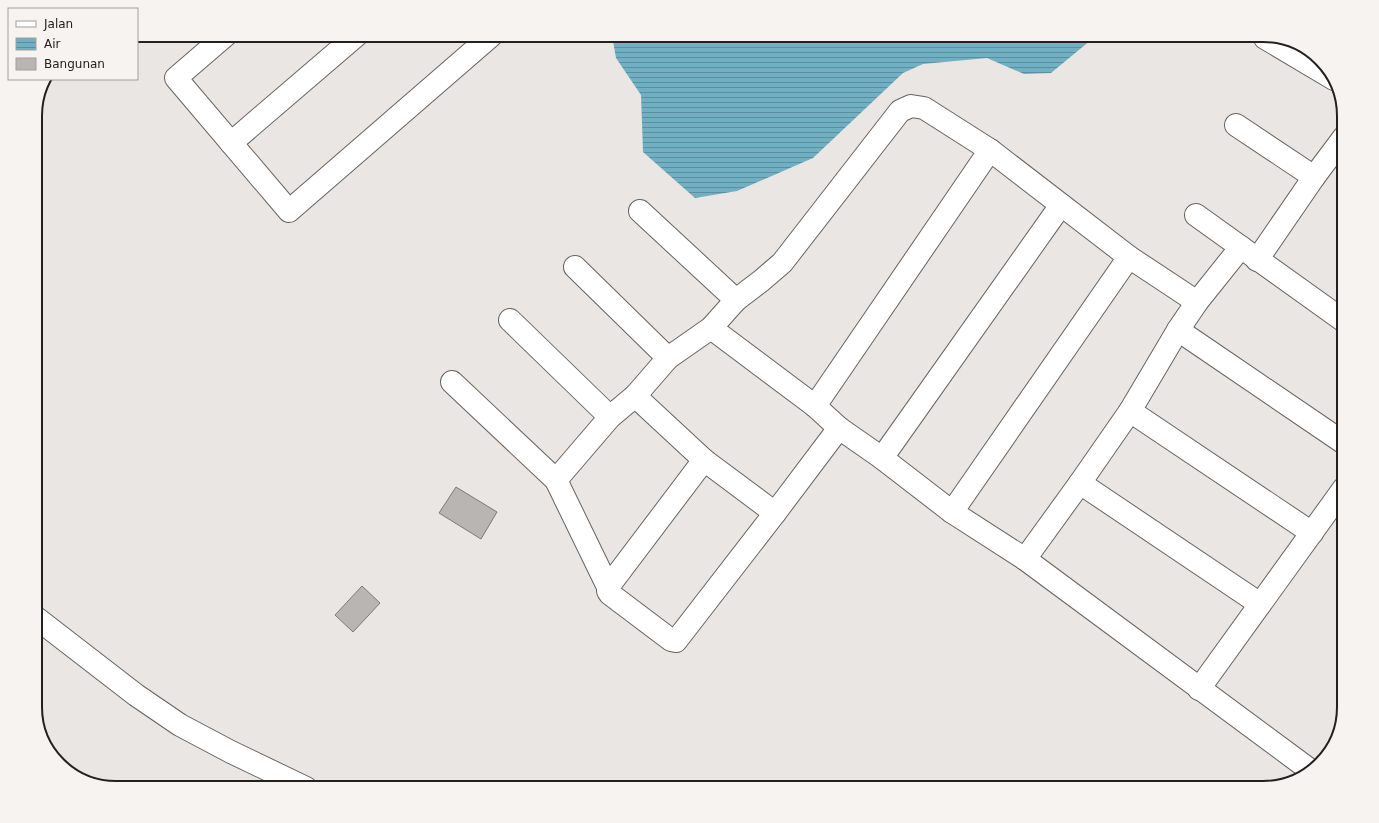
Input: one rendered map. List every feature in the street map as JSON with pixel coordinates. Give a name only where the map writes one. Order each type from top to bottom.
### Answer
[{"type":"street","points":[[218,42],[176,78],[289,211],[484,42]]},
{"type":"street","points":[[231,143],[349,42]]},
{"type":"street","points":[[1274,43],[1323,73]]},
{"type":"street","points":[[556,480],[610,417],[635,396],[668,358],[711,328],[736,300],[761,282],[782,263],[900,111],[911,106],[924,108],[990,150],[1129,257],[1197,302]]},
{"type":"street","points":[[1236,125],[1314,177]]},
{"type":"street","points":[[1025,559],[1130,411],[1178,330],[1197,302],[1249,253],[1314,177],[1337,146]]},
{"type":"street","points":[[815,406],[990,150]]},
{"type":"street","points":[[882,458],[1061,205]]},
{"type":"street","points":[[640,211],[736,300]]},
{"type":"street","points":[[1196,215],[1249,253],[1337,312]]},
{"type":"street","points":[[952,512],[1129,257]]},
{"type":"street","points":[[575,267],[668,358]]},
{"type":"street","points":[[510,320],[610,417]]},
{"type":"street","points":[[711,328],[815,406],[839,428],[882,458],[952,512],[1025,559],[1198,689],[1306,767]]},
{"type":"street","points":[[1178,330],[1337,438]]},
{"type":"street","points":[[452,382],[556,480],[610,594],[671,640],[676,641],[839,428]]},
{"type":"street","points":[[635,396],[704,460],[775,513]]},
{"type":"street","points":[[1130,411],[1312,533]]},
{"type":"street","points":[[608,587],[704,460]]},
{"type":"street","points":[[1080,483],[1260,604]]},
{"type":"street","points":[[1198,689],[1337,498]]},
{"type":"street","points":[[42,623],[136,695],[180,725],[231,752],[291,781]]},
{"type":"water","points":[[613,42],[1089,42],[1051,73],[1024,74],[987,58],[923,64],[903,73],[813,158],[737,191],[695,198],[643,152],[641,95],[616,58]]},
{"type":"building","points":[[456,487],[497,512],[481,539],[439,513]]},
{"type":"building","points":[[362,586],[380,603],[353,632],[335,615]]}]
